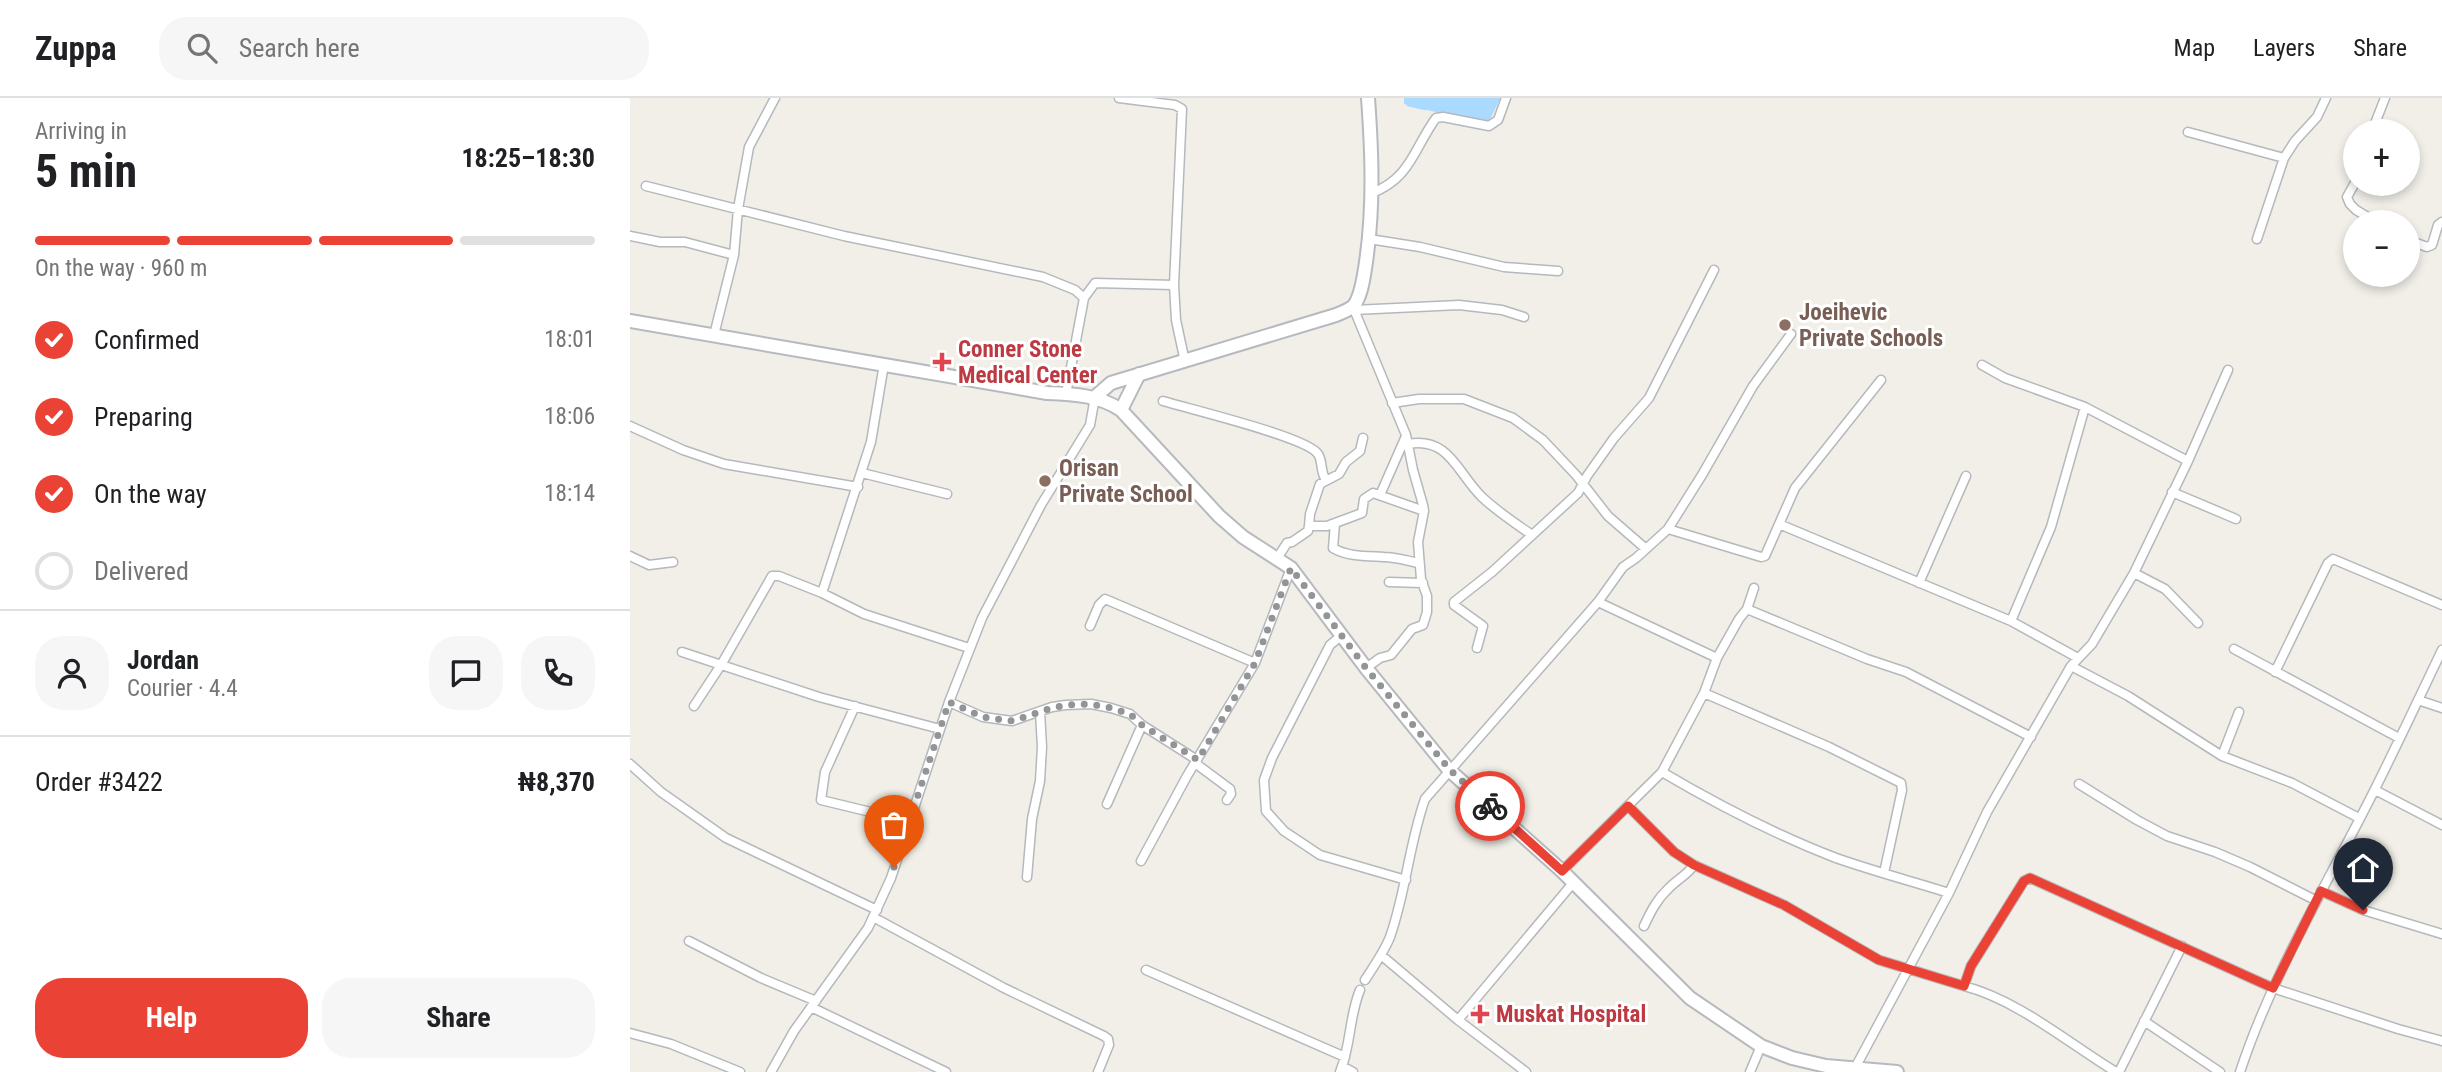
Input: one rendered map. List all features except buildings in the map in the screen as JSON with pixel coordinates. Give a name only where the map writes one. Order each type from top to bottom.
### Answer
[{"type":"main road","points":[[1095,397],[1111,383],[1354,309],[1364,275],[1369,239],[1372,193],[1368,98]]},
{"type":"main road","points":[[630,321],[1047,393],[1095,397],[1121,410],[1219,516],[1243,537],[1291,568],[1366,668],[1450,770],[1562,871],[1690,998],[1761,1046],[1792,1058],[1826,1066],[1897,1072]]},
{"type":"main road","points":[[1121,410],[1139,374]]},
{"type":"street","points":[[714,335],[734,255],[738,209],[749,147],[775,98]]},
{"type":"street","points":[[1119,98],[1182,109],[1174,285],[1176,320],[1185,362]]},
{"type":"street","points":[[1372,193],[1397,179],[1436,118],[1489,126],[1498,120],[1506,98]]},
{"type":"street","points":[[2257,239],[2284,158],[2317,117],[2326,98]]},
{"type":"street","points":[[2377,119],[2385,98]]},
{"type":"street","points":[[2188,132],[2284,158]]},
{"type":"street","points":[[646,186],[844,236],[1044,277],[1075,290],[1084,298]]},
{"type":"street","points":[[2348,196],[2350,204],[2359,210]]},
{"type":"street","points":[[2420,244],[2427,247],[2432,245],[2438,225],[2442,222]]},
{"type":"street","points":[[630,236],[660,242],[685,242],[734,255]]},
{"type":"street","points":[[1369,239],[1419,247],[1504,267],[1558,271]]},
{"type":"street","points":[[1477,648],[1483,626],[1454,606],[1454,602],[1567,505],[1583,485],[1591,469],[1614,438],[1649,398],[1714,270]]},
{"type":"street","points":[[1066,394],[1084,298],[1095,283],[1174,285]]},
{"type":"street","points":[[1366,668],[1380,658],[1391,655],[1412,629],[1423,625],[1427,612],[1427,596],[1419,563],[1418,542],[1424,511],[1407,440],[1354,309],[1459,306],[1502,310],[1524,317]]},
{"type":"street","points":[[1366,980],[1389,939],[1425,799],[1598,602],[1623,567],[1668,529],[1753,386],[1791,334]]},
{"type":"street","points":[[822,593],[871,442],[884,364]]},
{"type":"street","points":[[1982,365],[2005,378],[2085,407],[2188,461]]},
{"type":"street","points":[[1855,1068],[1949,893],[1987,813],[2071,666],[2092,644],[2134,573],[2228,370]]},
{"type":"street","points":[[1668,529],[1761,556],[1768,552],[1795,488],[1881,380]]},
{"type":"street","points":[[771,1072],[794,1031],[869,928],[891,878],[949,702],[982,618],[1041,505],[1090,425],[1095,397]]},
{"type":"street","points":[[1392,403],[1419,398],[1464,399],[1513,418],[1543,440],[1576,475],[1608,516],[1646,549]]},
{"type":"street","points":[[1163,401],[1293,438],[1317,452],[1321,473],[1326,480]]},
{"type":"street","points":[[2011,621],[2051,527],[2085,407]]},
{"type":"street","points":[[630,426],[683,450],[724,464],[858,486]]},
{"type":"street","points":[[1276,560],[1287,543],[1308,531],[1320,484],[1336,477],[1346,463],[1360,451],[1363,438]]},
{"type":"street","points":[[1407,440],[1433,444],[1444,452],[1482,497],[1532,535]]},
{"type":"street","points":[[1380,495],[1407,440]]},
{"type":"street","points":[[862,473],[947,494]]},
{"type":"street","points":[[1919,583],[1966,476]]},
{"type":"street","points":[[2172,492],[2236,519]]},
{"type":"street","points":[[1309,526],[1326,526],[1362,513],[1364,499],[1373,493],[1424,511]]},
{"type":"street","points":[[1335,523],[1333,548],[1337,551],[1365,558],[1387,557],[1419,563]]},
{"type":"street","points":[[1779,524],[2011,621],[2078,658]]},
{"type":"street","points":[[630,556],[649,565],[673,562]]},
{"type":"street","points":[[2275,672],[2328,563],[2333,559],[2442,605]]},
{"type":"street","points":[[1142,861],[1196,762],[1255,663],[1291,568]]},
{"type":"street","points":[[2134,573],[2165,589],[2199,622]]},
{"type":"street","points":[[694,706],[772,576],[779,576],[822,593],[864,614],[970,648]]},
{"type":"street","points":[[1389,582],[1423,583]]},
{"type":"street","points":[[1562,871],[1662,772],[1704,692],[1717,658],[1747,609],[1755,588]]},
{"type":"street","points":[[1090,626],[1099,605],[1105,599],[1255,663]]},
{"type":"street","points":[[1598,602],[1717,658]]},
{"type":"street","points":[[1747,609],[1906,672],[2031,737]]},
{"type":"street","points":[[1342,635],[1330,645],[1272,758],[1264,780],[1266,811],[1284,831],[1320,855],[1406,880]]},
{"type":"street","points":[[2234,649],[2399,738]]},
{"type":"street","points":[[2240,1072],[2273,988],[2315,901],[2375,790],[2442,650]]},
{"type":"street","points":[[682,652],[940,729]]},
{"type":"street","points":[[2071,666],[2128,696],[2222,756],[2292,783],[2359,818]]},
{"type":"street","points":[[1704,692],[1829,747],[1901,783],[1902,790],[1884,873]]},
{"type":"street","points":[[2418,700],[2442,708]]},
{"type":"street","points":[[949,702],[983,717],[1012,721],[1066,705],[1091,704],[1130,714],[1230,789],[1231,794],[1227,800]]},
{"type":"street","points":[[856,706],[825,772],[821,800],[908,821]]},
{"type":"street","points":[[1027,877],[1032,819],[1040,781],[1040,712]]},
{"type":"street","points":[[2222,756],[2239,712]]},
{"type":"street","points":[[1107,804],[1142,725]]},
{"type":"street","points":[[630,764],[661,792],[726,838],[875,914],[1004,988],[1104,1036],[1109,1045],[1098,1072]]},
{"type":"street","points":[[1662,772],[1730,810],[1788,838],[1837,858],[1949,893]]},
{"type":"street","points":[[2079,784],[2167,836],[2250,867],[2315,901]]},
{"type":"street","points":[[2375,790],[2442,825]]},
{"type":"street","points":[[1628,806],[1674,852],[1694,865],[1784,905],[1879,960],[1977,990],[2037,1020],[2117,1072],[2182,946]]},
{"type":"street","points":[[1644,926],[1654,905],[1663,894],[1687,875],[1694,865]]},
{"type":"street","points":[[1964,986],[1971,966],[2024,881],[2030,878],[2273,988],[2442,1041]]},
{"type":"street","points":[[1458,1020],[1573,884]]},
{"type":"street","points":[[2321,891],[2363,910],[2442,934]]},
{"type":"street","points":[[689,941],[945,1072]]},
{"type":"street","points":[[1381,954],[1458,1020],[1526,1072]]},
{"type":"street","points":[[1146,971],[1346,1057]]},
{"type":"street","points":[[1353,1072],[1341,1069],[1360,990]]},
{"type":"street","points":[[2144,1021],[2220,1072]]},
{"type":"street","points":[[630,1033],[671,1044],[740,1072]]},
{"type":"street","points":[[1751,1072],[1761,1046]]},
{"type":"water","points":[[1404,98],[1499,98],[1486,125],[1404,104]]},
{"type":"waterway","points":[[1486,125],[1499,98]]},
{"type":"waterway","points":[[1408,105],[1425,109]]},
{"type":"way so far","points":[[894,867],[949,702],[983,717],[1012,721],[1066,705],[1091,704],[1111,708],[1130,714],[1142,725],[1198,760],[1255,663],[1291,568],[1366,668],[1450,770],[1490,806]]},
{"type":"place","name":"Joeihevic Private Schools","points":[[1785,325]]},
{"type":"place","name":"Conner Stone Medical Center","points":[[942,362]]},
{"type":"place","name":"Orisan Private School","points":[[1045,481]]},
{"type":"place","name":"Muskat Hospital","points":[[1480,1014]]},
{"type":"route","points":[[1490,806],[1562,871],[1628,806],[1674,852],[1694,865],[1784,905],[1879,960],[1964,986],[1971,966],[2024,881],[2030,878],[2273,988],[2321,891],[2363,910]]}]
